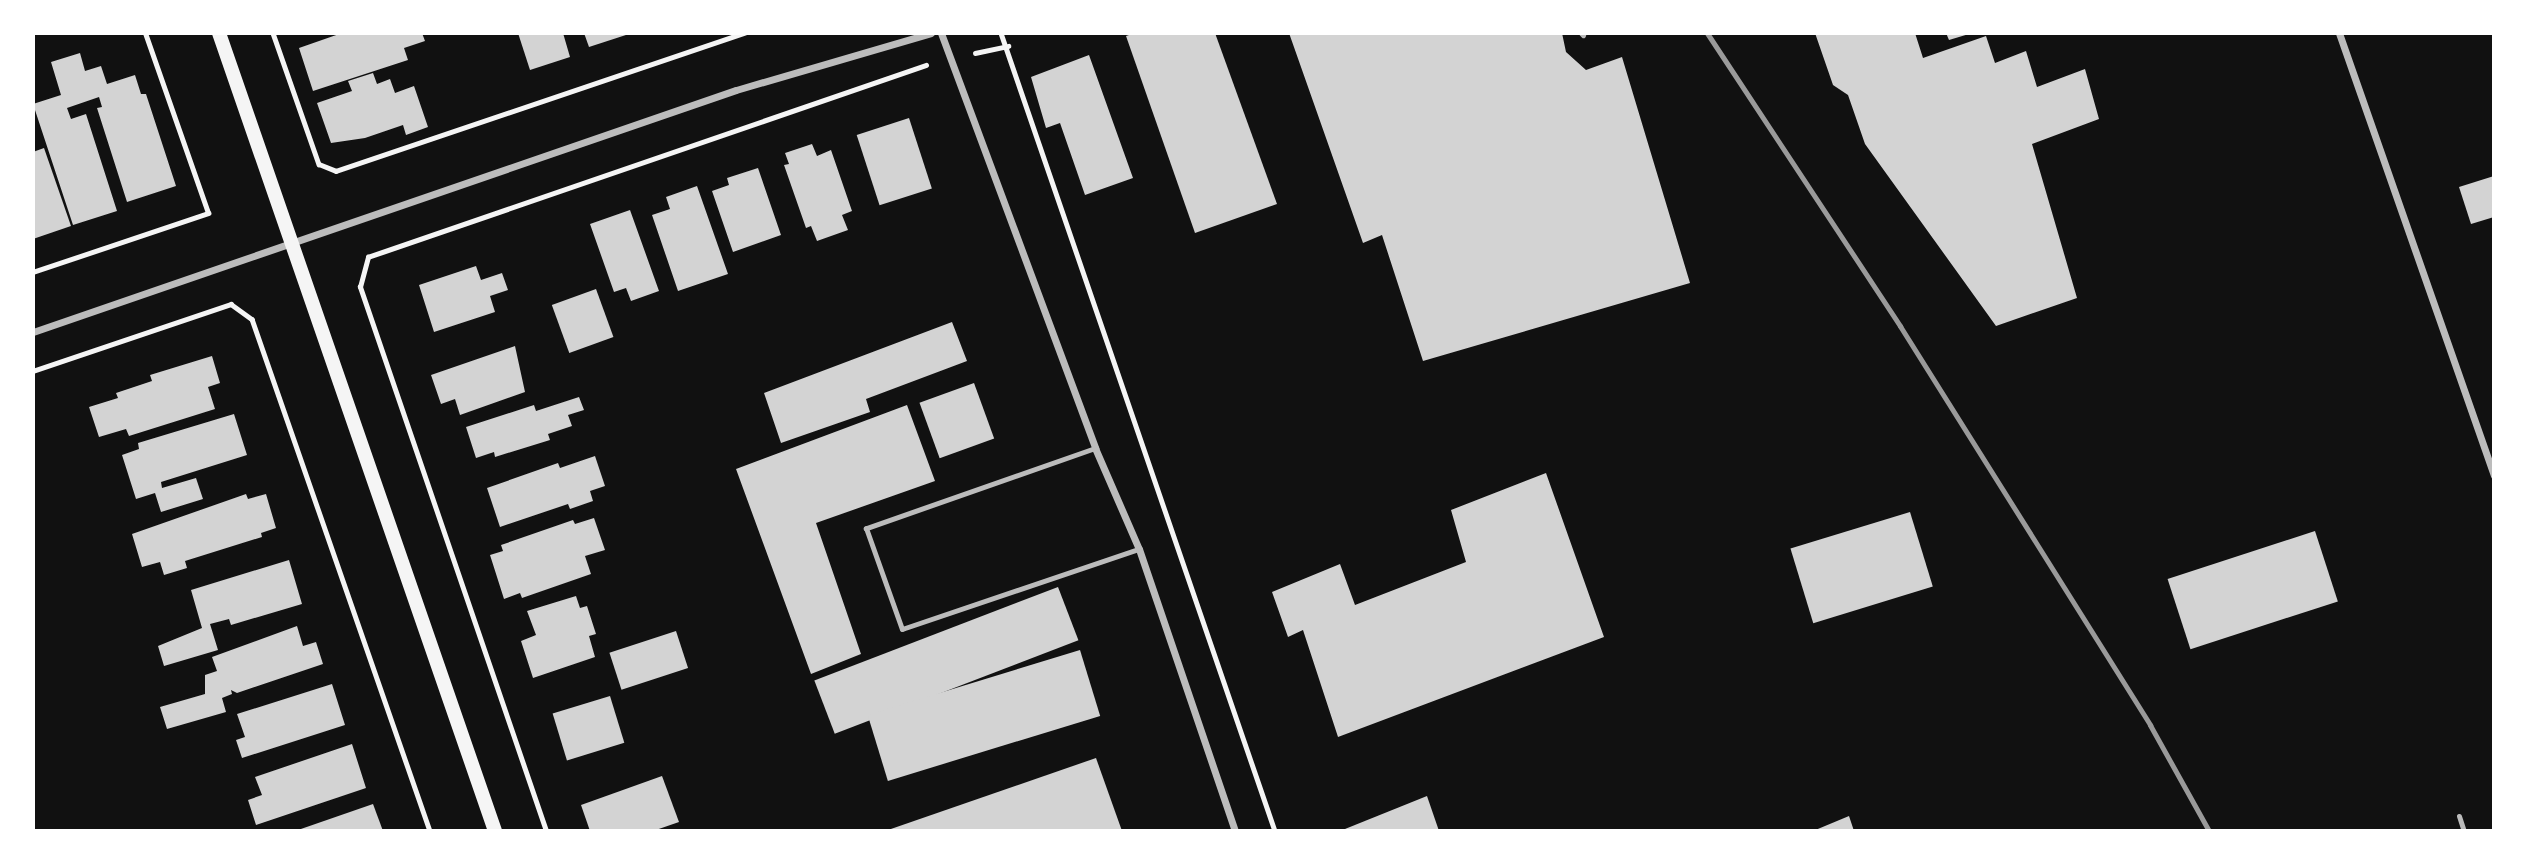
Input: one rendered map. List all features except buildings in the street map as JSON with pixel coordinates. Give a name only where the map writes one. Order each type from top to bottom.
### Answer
[{"type":"main road","points":[[219,33],[294,242],[495,831]]},
{"type":"street","points":[[33,332],[736,90],[931,33]]},
{"type":"street","points":[[941,33],[1094,448],[1139,549],[1235,831]]},
{"type":"street","points":[[2339,33],[2494,476]]},
{"type":"lane","points":[[1094,448],[866,527],[902,629],[1139,549]]},
{"type":"lane","points":[[2459,817],[2465,831]]},
{"type":"path","points":[[33,272],[208,214],[145,33]]},
{"type":"path","points":[[272,33],[319,164],[336,172],[744,33]]},
{"type":"path","points":[[1001,33],[1008,46],[1275,831]]},
{"type":"path","points":[[546,831],[360,287],[368,257],[891,74],[1008,46]]},
{"type":"path","points":[[33,371],[231,304],[252,319],[429,831]]},
{"type":"railway","points":[[1707,33],[1900,326],[2150,725],[2209,831]]}]
